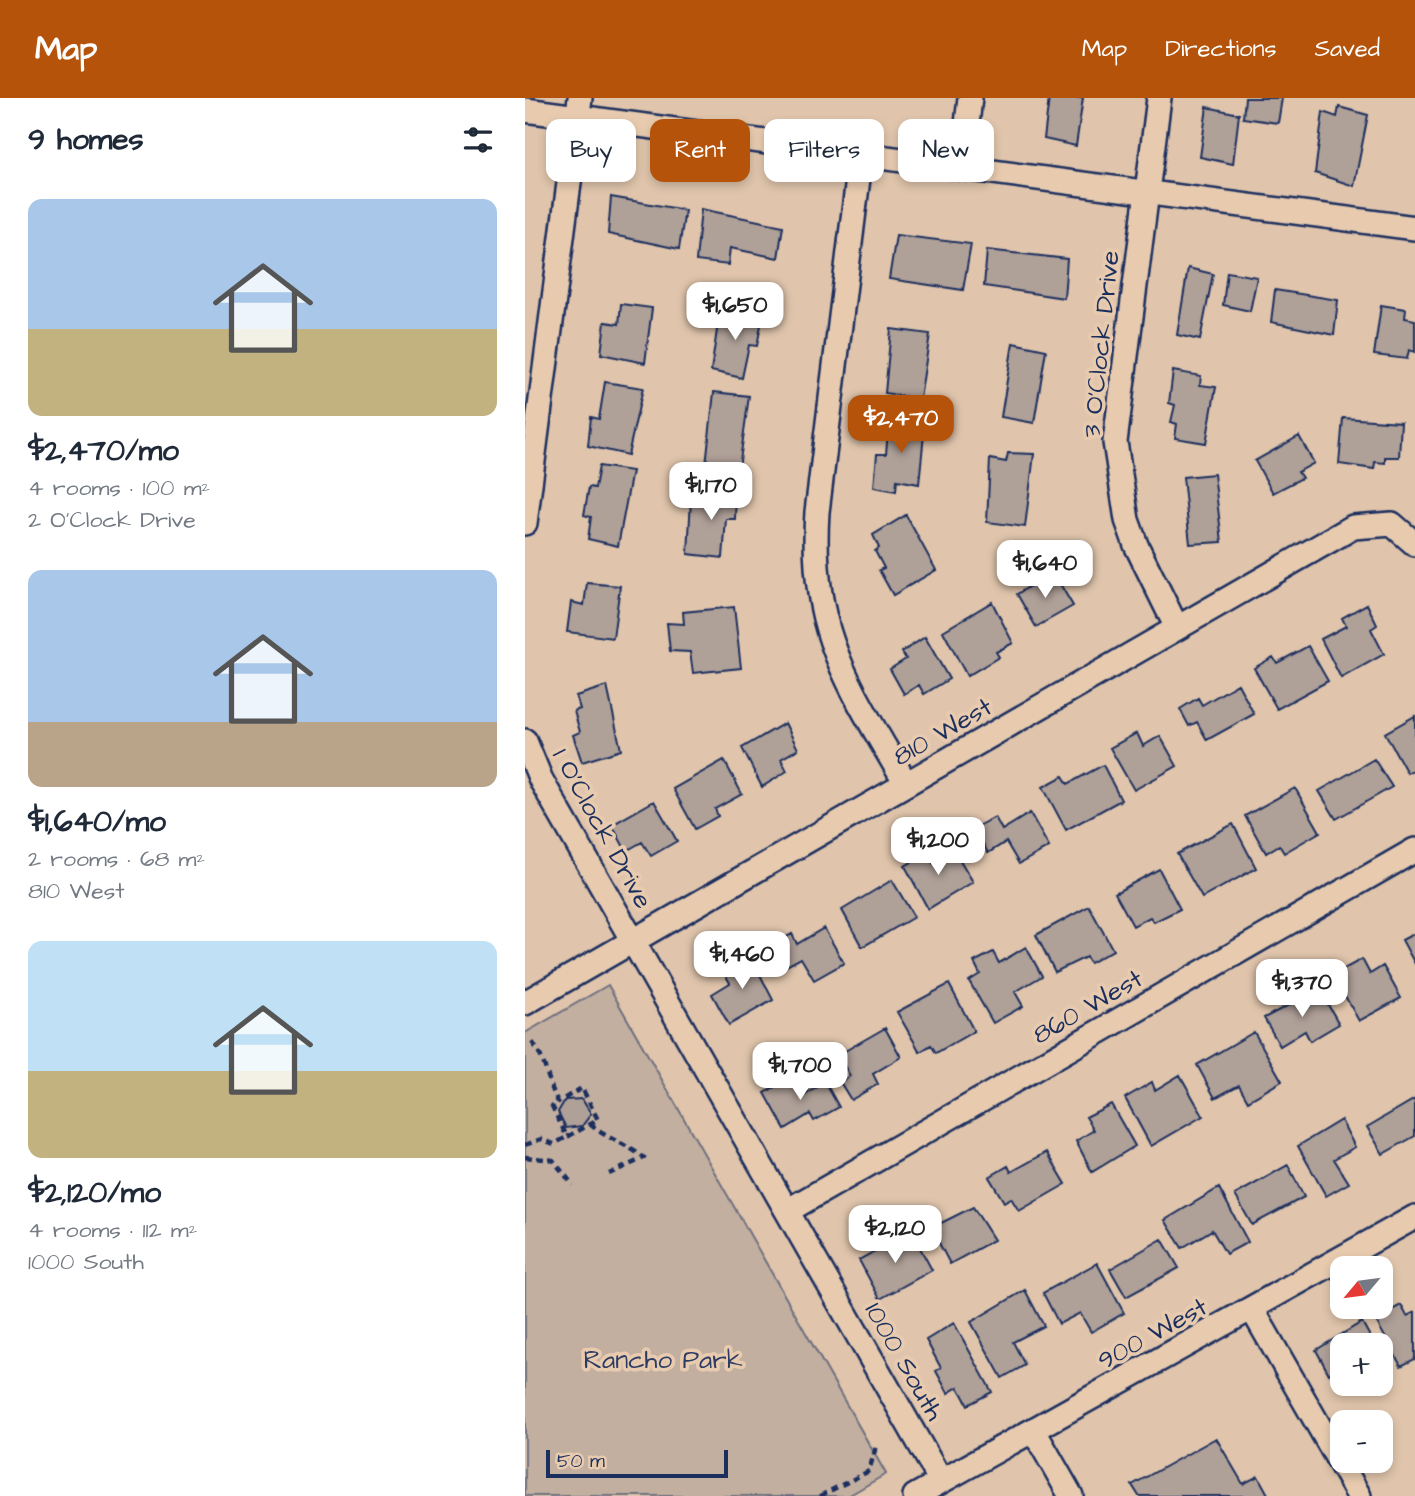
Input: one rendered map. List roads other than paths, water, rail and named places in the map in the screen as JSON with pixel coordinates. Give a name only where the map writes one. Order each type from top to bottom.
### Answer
[{"type":"street","points":[[968,119],[970,98]]},
{"type":"street","name":"3 O'Clock Drive","points":[[1159,98],[1117,416],[1117,468],[1127,520],[1136,545],[1177,628]]},
{"type":"street","points":[[525,523],[533,403],[580,107]]},
{"type":"street","points":[[525,110],[580,107],[764,138]]},
{"type":"street","points":[[994,172],[1415,228]]},
{"type":"street","points":[[858,182],[817,512],[815,564],[823,615],[838,665],[906,784]]},
{"type":"street","name":"810 West","points":[[525,1003],[1353,527],[1372,523],[1392,524],[1415,544]]},
{"type":"street","name":"1 O'Clock Drive","points":[[525,741],[541,780],[633,941]]},
{"type":"street","name":"860 West","points":[[787,1211],[1415,850]]},
{"type":"street","name":"1000 South","points":[[633,941],[941,1481]]},
{"type":"street","name":"900 West","points":[[915,1496],[1415,1217]]},
{"type":"street","points":[[1252,1309],[1359,1496]]},
{"type":"street","points":[[1034,1431],[1071,1496]]},
{"type":"park label","name":"Rancho Park","points":[[663,1359]]}]
